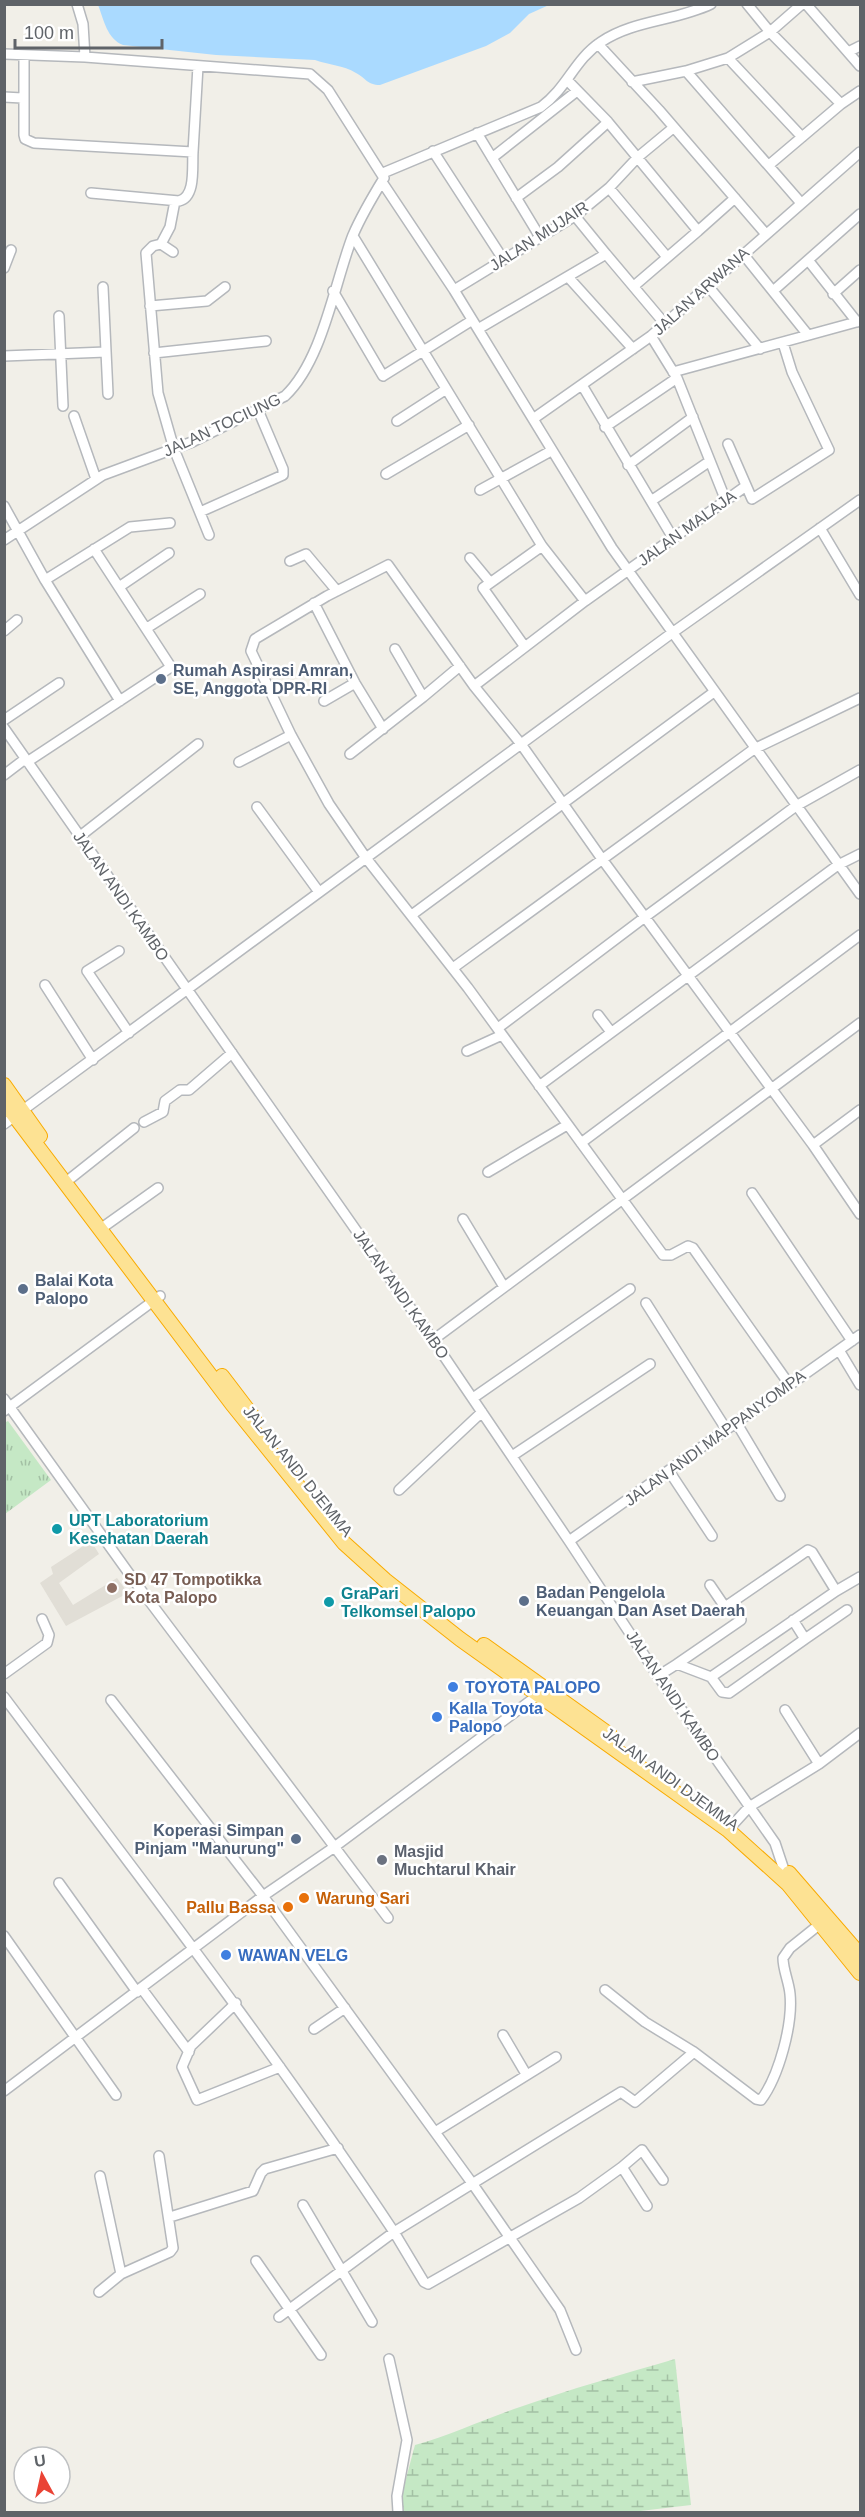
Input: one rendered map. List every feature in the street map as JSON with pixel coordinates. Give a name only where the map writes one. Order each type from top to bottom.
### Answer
[{"type":"highway","name":"JALAN ANDI DJEMMA","points":[[4,1085],[14,1117],[71,1178],[157,1299]]},
{"type":"highway","name":"JALAN ANDI DJEMMA","points":[[4,1102],[157,1299],[350,1536],[390,1573],[542,1692],[731,1827],[780,1870]]},
{"type":"highway","points":[[780,1870],[820,1924],[861,1973]]},
{"type":"highway","points":[[780,1870],[861,1955]]},
{"type":"street","points":[[77,4],[83,24],[85,57]]},
{"type":"street","points":[[382,176],[433,151],[542,107],[561,91],[582,58],[598,44],[619,31],[711,4]]},
{"type":"street","points":[[747,4],[770,32],[841,104]]},
{"type":"street","points":[[633,82],[686,71],[728,58],[770,32],[804,4],[861,66]]},
{"type":"street","points":[[598,44],[765,233]]},
{"type":"street","points":[[848,52],[861,46]]},
{"type":"street","points":[[4,54],[85,57],[310,74],[327,90],[374,161],[627,571],[861,894]]},
{"type":"street","points":[[24,55],[22,98],[24,135],[29,142],[193,152]]},
{"type":"street","points":[[728,58],[802,137]]},
{"type":"street","points":[[91,193],[175,201],[184,200],[188,196],[198,66]]},
{"type":"street","points":[[686,71],[801,203]]},
{"type":"street","points":[[567,80],[608,122],[698,231]]},
{"type":"street","points":[[492,158],[577,91]]},
{"type":"street","points":[[769,165],[841,104],[861,91]]},
{"type":"street","points":[[4,97],[22,98]]},
{"type":"street","points":[[516,198],[558,167],[608,122]]},
{"type":"street","name":"JALAN MUJAIR","points":[[454,290],[575,216],[609,188],[638,157],[673,128]]},
{"type":"street","points":[[477,133],[540,237]]},
{"type":"street","points":[[433,151],[503,259]]},
{"type":"street","name":"JALAN ARWANA","points":[[533,419],[651,336],[765,233],[861,152]]},
{"type":"street","name":"JALAN TOCIUNG","points":[[4,540],[113,470],[174,449],[258,410],[285,396],[296,386],[315,351],[353,236],[382,176]]},
{"type":"street","points":[[609,188],[667,257]]},
{"type":"street","points":[[634,286],[735,198]]},
{"type":"street","points":[[161,244],[170,227],[175,201]]},
{"type":"street","points":[[773,291],[861,214]]},
{"type":"street","points":[[575,216],[665,324]]},
{"type":"street","points":[[353,236],[542,546],[585,601]]},
{"type":"street","points":[[173,252],[161,244],[153,246],[146,253],[158,393],[174,449],[209,535]]},
{"type":"street","points":[[4,268],[11,250]]},
{"type":"street","points":[[478,329],[569,278],[606,254]]},
{"type":"street","points":[[743,254],[808,335]]},
{"type":"street","points":[[605,427],[675,375],[859,322],[833,294],[808,260]]},
{"type":"street","points":[[833,294],[861,270]]},
{"type":"street","points":[[569,278],[633,349]]},
{"type":"street","points":[[708,286],[760,350]]},
{"type":"street","points":[[103,287],[108,394]]},
{"type":"street","points":[[150,306],[207,301],[225,287]]},
{"type":"street","points":[[333,291],[382,375],[471,321]]},
{"type":"street","points":[[59,316],[63,406]]},
{"type":"street","points":[[651,336],[675,375],[726,501]]},
{"type":"street","points":[[154,353],[266,341]]},
{"type":"street","points":[[728,444],[753,499],[829,450],[792,372],[783,344]]},
{"type":"street","points":[[4,356],[106,351]]},
{"type":"street","points":[[582,385],[673,538]]},
{"type":"street","points":[[397,421],[445,390]]},
{"type":"street","points":[[200,512],[282,475],[283,469],[258,410]]},
{"type":"street","points":[[74,416],[96,479]]},
{"type":"street","points":[[628,465],[693,417]]},
{"type":"street","points":[[386,474],[469,425]]},
{"type":"street","points":[[480,490],[551,451]]},
{"type":"street","points":[[651,501],[710,461]]},
{"type":"street","name":"JALAN MALAJA","points":[[474,686],[585,601],[746,486]]},
{"type":"street","points":[[14,1117],[672,633],[861,500]]},
{"type":"street","points":[[4,506],[45,580],[120,701]]},
{"type":"street","points":[[45,580],[130,527],[170,523]]},
{"type":"street","points":[[820,528],[861,595]]},
{"type":"street","points":[[525,647],[484,590],[484,585],[542,546]]},
{"type":"street","points":[[4,775],[171,668],[94,549]]},
{"type":"street","points":[[119,587],[169,553]]},
{"type":"street","points":[[291,561],[306,554],[337,591]]},
{"type":"street","points":[[470,558],[489,582]]},
{"type":"street","points":[[789,1384],[693,1248],[688,1246],[671,1255],[663,1254],[621,1200],[413,914],[366,858],[323,795],[291,735],[251,648],[258,637],[314,603],[388,566],[474,686],[521,744],[861,1214]]},
{"type":"street","points":[[147,628],[200,594]]},
{"type":"street","points":[[314,603],[355,683],[383,729]]},
{"type":"street","points":[[4,630],[17,620]]},
{"type":"street","points":[[395,649],[423,697]]},
{"type":"street","points":[[350,754],[460,666]]},
{"type":"street","points":[[4,720],[59,683]]},
{"type":"street","points":[[324,701],[355,683]]},
{"type":"street","points":[[413,914],[714,692]]},
{"type":"street","points":[[453,968],[754,749],[861,698]]},
{"type":"street","name":"JALAN ANDI KAMBO","points":[[5,729],[433,1340],[570,1540],[658,1676],[776,1843],[780,1870]]},
{"type":"street","points":[[239,762],[291,735]]},
{"type":"street","points":[[79,837],[198,744]]},
{"type":"street","points":[[467,1051],[500,1032],[645,917],[796,806],[861,770]]},
{"type":"street","points":[[257,807],[319,892]]},
{"type":"street","points":[[540,1086],[838,865],[861,854]]},
{"type":"street","points":[[580,1143],[861,935]]},
{"type":"street","points":[[119,951],[87,971],[129,1033]]},
{"type":"street","points":[[45,985],[93,1060]]},
{"type":"street","points":[[598,1015],[611,1032]]},
{"type":"street","points":[[433,1340],[861,1023]]},
{"type":"street","points":[[144,1122],[163,1112],[164,1102],[171,1096],[180,1090],[189,1090],[232,1053]]},
{"type":"street","points":[[813,1145],[861,1110]]},
{"type":"street","points":[[488,1172],[567,1125]]},
{"type":"street","points":[[71,1178],[134,1128]]},
{"type":"street","points":[[106,1225],[158,1188]]},
{"type":"street","points":[[752,1193],[852,1341]]},
{"type":"street","points":[[463,1219],[504,1287]]},
{"type":"street","points":[[473,1398],[630,1289]]},
{"type":"street","points":[[157,1299],[6,1406],[333,1848],[388,1918]]},
{"type":"street","points":[[646,1303],[726,1429]]},
{"type":"street","name":"JALAN ANDI MAPPANYOMPA","points":[[570,1540],[861,1335]]},
{"type":"street","points":[[839,1350],[861,1385]]},
{"type":"street","points":[[512,1456],[650,1364]]},
{"type":"street","points":[[399,1490],[482,1412]]},
{"type":"street","points":[[736,1422],[780,1496]]},
{"type":"street","points":[[669,1471],[712,1536]]},
{"type":"street","points":[[710,1585],[726,1607],[808,1550],[812,1552],[836,1591]]},
{"type":"street","points":[[711,1677],[836,1591],[861,1577]]},
{"type":"street","points":[[677,1664],[711,1677],[722,1692],[729,1693],[846,1610]]},
{"type":"street","points":[[4,1674],[47,1643],[49,1635],[42,1619]]},
{"type":"street","points":[[658,1676],[741,1620]]},
{"type":"street","points":[[793,1620],[805,1639]]},
{"type":"street","points":[[4,2091],[263,1896],[333,1848],[542,1692]]},
{"type":"street","points":[[4,1697],[192,1950],[236,2003],[338,2148],[394,2232],[424,2283],[428,2284],[579,2198],[642,2150],[663,2180]]},
{"type":"street","points":[[111,1700],[263,1896],[472,2183],[560,2310],[576,2350]]},
{"type":"street","points":[[785,1710],[819,1764]]},
{"type":"street","points":[[731,1827],[749,1807],[819,1764],[861,1733]]},
{"type":"street","points":[[59,1883],[139,1990],[189,2052]]},
{"type":"street","points":[[605,1990],[645,2022],[694,2052],[756,2099],[762,2098],[790,2026],[790,1996],[783,1958],[790,1948],[820,1924]]},
{"type":"street","points":[[4,1936],[116,2095]]},
{"type":"street","points":[[236,2003],[191,2046],[182,2067],[198,2101],[280,2067]]},
{"type":"street","points":[[314,2029],[345,2008]]},
{"type":"street","points":[[502,2035],[526,2074]]},
{"type":"street","points":[[279,2317],[394,2232],[621,2092],[636,2101],[694,2052]]},
{"type":"street","points":[[435,2132],[556,2057]]},
{"type":"street","points":[[170,2217],[253,2191],[265,2169],[338,2148]]},
{"type":"street","points":[[99,2292],[121,2274],[172,2250],[174,2245],[159,2156]]},
{"type":"street","points":[[622,2167],[646,2206]]},
{"type":"street","points":[[100,2176],[121,2274]]},
{"type":"street","points":[[303,2205],[372,2322]]},
{"type":"street","points":[[256,2261],[321,2355]]},
{"type":"street","points":[[389,2359],[407,2440],[397,2496],[398,2512]]},
{"type":"shaded area","name":"SD 47 Tompotikka Kota Palopo","points":[[91,1541],[99,1554],[59,1583],[73,1605],[117,1578],[128,1593],[66,1626],[40,1583],[53,1574],[51,1567]]},
{"type":"green space","points":[[8,1421],[51,1480],[5,1514],[4,1423]]},
{"type":"green space","points":[[675,2359],[691,2505],[632,2512],[397,2512],[415,2445],[558,2394]]},
{"type":"water","points":[[98,5],[549,5],[529,14],[510,33],[486,46],[376,85],[346,68],[315,60],[216,55],[123,45],[110,34]]},
{"type":"place","name":"Rumah Aspirasi Amran, SE, Anggota DPR-RI","points":[[161,679]]},
{"type":"place","name":"Balai Kota Palopo","points":[[23,1289]]},
{"type":"place","name":"UPT Laboratorium Kesehatan Daerah","points":[[57,1529]]},
{"type":"place","name":"SD 47 Tompotikka Kota Palopo","points":[[112,1588]]},
{"type":"place","name":"Badan Pengelola Keuangan Dan Aset Daerah","points":[[524,1601]]},
{"type":"place","name":"GraPari Telkomsel Palopo","points":[[329,1602]]},
{"type":"place","name":"TOYOTA PALOPO","points":[[453,1687]]},
{"type":"place","name":"Kalla Toyota Palopo","points":[[437,1717]]},
{"type":"place","name":"Koperasi Simpan Pinjam \"Manurung\"","points":[[296,1839]]},
{"type":"place","name":"Masjid Muchtarul Khair","points":[[382,1860]]},
{"type":"place","name":"Warung Sari","points":[[304,1898]]},
{"type":"place","name":"Pallu Bassa","points":[[288,1907]]},
{"type":"place","name":"WAWAN VELG","points":[[226,1955]]}]
